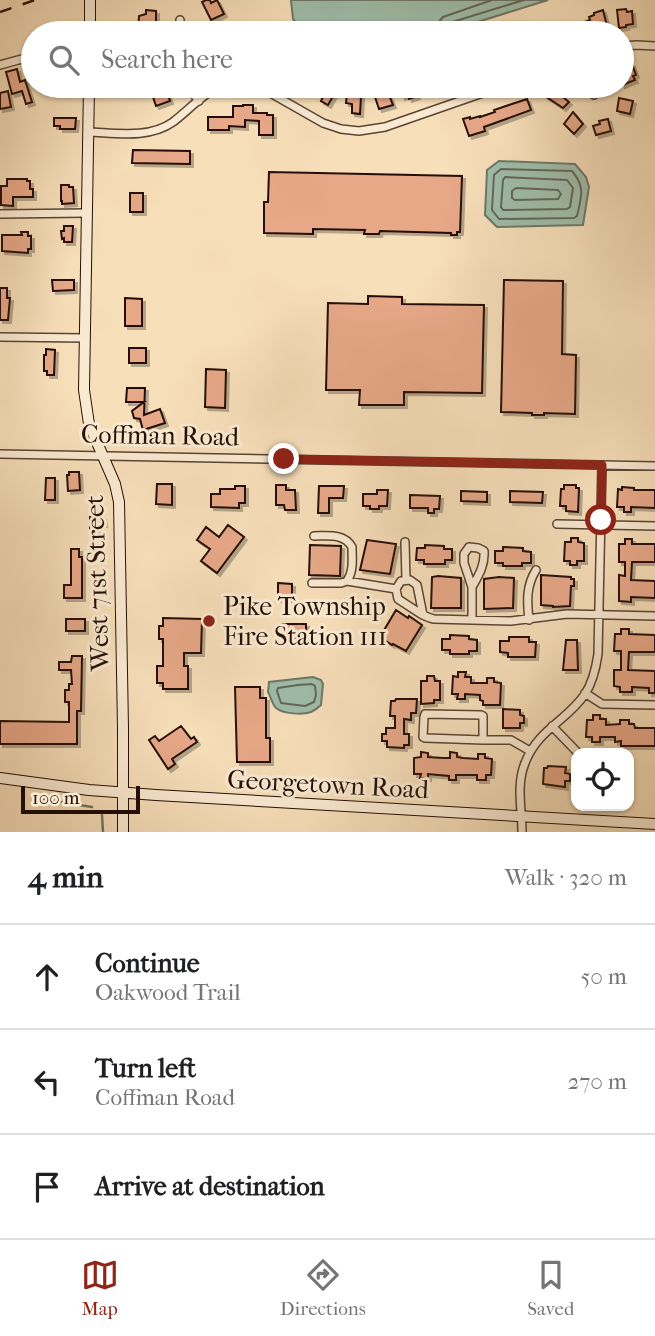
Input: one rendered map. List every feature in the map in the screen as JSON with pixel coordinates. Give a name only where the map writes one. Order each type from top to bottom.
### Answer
[{"type":"main road","points":[[90,0],[90,21]]},
{"type":"main road","name":"West 71st Street","points":[[89,98],[84,390],[90,427],[117,492],[120,522],[123,832]]},
{"type":"main road","name":"Georgetown Road","points":[[0,778],[77,789],[655,824]]},
{"type":"street","points":[[634,45],[655,46]]},
{"type":"street","points":[[0,65],[21,59]]},
{"type":"street","points":[[88,132],[149,132],[171,124],[203,98]]},
{"type":"street","points":[[279,98],[323,123],[359,131],[385,127],[468,98]]},
{"type":"street","points":[[0,214],[87,213]]},
{"type":"street","points":[[0,337],[85,338]]},
{"type":"street","name":"Coffman Road","points":[[0,454],[655,466]]},
{"type":"street","points":[[522,832],[520,785],[530,751],[585,693],[597,665],[602,465]]},
{"type":"street","points":[[557,524],[655,526]]},
{"type":"street","points":[[312,583],[341,583],[352,575],[351,543],[341,537],[314,536]]},
{"type":"street","points":[[405,542],[406,580]]},
{"type":"street","points":[[472,587],[485,559],[484,551],[469,547],[464,554],[464,563],[472,587],[472,620]]},
{"type":"street","points":[[528,620],[527,592],[536,570]]},
{"type":"street","points":[[348,580],[396,589]]},
{"type":"street","points":[[423,615],[417,585],[413,581],[399,582],[396,589],[398,599],[423,615],[434,619],[510,621],[560,614],[655,616]]},
{"type":"street","points":[[585,693],[602,704],[655,705]]},
{"type":"street","points":[[483,740],[481,715],[424,715],[425,738],[483,740],[511,740],[530,751]]},
{"type":"street","points":[[551,726],[573,748]]},
{"type":"water","points":[[291,0],[548,0],[481,21],[293,19]]},
{"type":"water","points":[[499,161],[575,164],[586,177],[589,187],[583,225],[497,227],[485,215],[487,170]]},
{"type":"water","points":[[313,677],[321,680],[323,684],[321,705],[318,708],[298,714],[283,712],[275,706],[268,692],[269,682]]},
{"type":"building","points":[[206,0],[211,3],[217,0],[224,14],[211,20],[202,2]]},
{"type":"building","points":[[146,10],[156,11],[156,21],[139,21],[139,16],[146,14]]},
{"type":"building","points":[[603,10],[606,21],[587,21],[594,13]]},
{"type":"building","points":[[617,10],[632,11],[633,21],[618,21]]},
{"type":"building","points":[[17,69],[21,91],[12,94],[6,72]]},
{"type":"building","points":[[8,91],[11,107],[0,109],[0,93]]},
{"type":"building","points":[[24,98],[31,98],[32,102],[26,104]]},
{"type":"building","points":[[153,98],[169,98],[170,101],[156,106]]},
{"type":"building","points":[[322,98],[332,98],[328,105],[321,101]]},
{"type":"building","points":[[346,98],[361,98],[360,114],[352,113],[352,104],[346,103]]},
{"type":"building","points":[[375,98],[390,98],[393,105],[379,109]]},
{"type":"building","points":[[548,98],[564,98],[569,102],[563,108]]},
{"type":"building","points":[[619,98],[633,101],[630,114],[617,111]]},
{"type":"building","points":[[527,99],[531,110],[484,127],[485,131],[469,136],[463,119],[480,117]]},
{"type":"building","points":[[253,105],[253,113],[273,115],[273,135],[259,135],[259,121],[245,120],[245,127],[229,126],[229,130],[208,130],[208,117],[233,117],[233,106]]},
{"type":"building","points":[[573,112],[583,124],[574,134],[564,124]]},
{"type":"building","points":[[54,118],[76,118],[75,129],[60,129],[60,126],[54,126]]},
{"type":"building","points":[[608,119],[611,131],[596,135],[593,126]]},
{"type":"building","points":[[133,150],[190,151],[190,164],[132,163]]},
{"type":"building","points":[[269,172],[462,176],[460,232],[457,232],[457,235],[380,231],[379,234],[364,234],[365,230],[313,229],[313,234],[264,233],[264,202],[268,202]]},
{"type":"building","points":[[7,179],[30,181],[33,197],[13,197],[13,206],[1,205],[1,186],[7,186]]},
{"type":"building","points":[[61,185],[73,187],[74,203],[62,204]]},
{"type":"building","points":[[130,193],[143,193],[143,212],[130,212]]},
{"type":"building","points":[[64,226],[73,226],[72,242],[64,242],[64,238],[62,239],[61,231],[64,231]]},
{"type":"building","points":[[21,232],[28,232],[28,236],[31,236],[31,249],[28,249],[28,253],[2,251],[2,235],[22,235]]},
{"type":"building","points":[[52,280],[74,280],[74,290],[53,291]]},
{"type":"building","points":[[504,280],[563,281],[562,354],[576,355],[575,414],[532,415],[501,412]]},
{"type":"building","points":[[0,288],[7,288],[7,298],[10,298],[8,320],[0,320]]},
{"type":"building","points":[[368,296],[402,297],[402,304],[484,305],[482,393],[404,392],[404,405],[359,405],[360,390],[326,390],[328,303],[368,304]]},
{"type":"building","points":[[125,298],[142,299],[142,326],[125,326]]},
{"type":"building","points":[[129,348],[146,348],[146,363],[129,363]]},
{"type":"building","points":[[46,349],[55,350],[54,375],[47,375],[47,371],[44,371]]},
{"type":"building","points":[[206,369],[226,370],[225,408],[205,407]]},
{"type":"building","points":[[127,388],[145,388],[144,415],[160,409],[165,423],[143,430],[140,419],[134,418],[132,411],[144,402],[126,402]]},
{"type":"building","points":[[69,472],[79,472],[80,490],[68,491]]},
{"type":"building","points":[[46,478],[55,478],[55,500],[45,500]]},
{"type":"building","points":[[157,484],[172,484],[172,505],[156,504]]},
{"type":"building","points":[[276,485],[286,485],[286,490],[295,490],[296,510],[285,510],[284,505],[276,505]]},
{"type":"building","points":[[564,485],[576,485],[576,488],[579,488],[578,512],[566,511],[566,506],[560,506],[561,489],[564,489]]},
{"type":"building","points":[[235,486],[245,486],[245,503],[239,503],[239,508],[211,507],[211,494],[220,494],[220,489],[235,489]]},
{"type":"building","points":[[319,486],[344,486],[343,498],[329,498],[329,513],[318,513]]},
{"type":"building","points":[[622,487],[655,490],[655,508],[631,507],[631,512],[624,512],[624,507],[617,507],[618,489],[622,490]]},
{"type":"building","points":[[377,490],[388,490],[387,506],[370,509],[370,506],[363,506],[363,494],[377,494]]},
{"type":"building","points":[[461,491],[487,492],[487,502],[461,501]]},
{"type":"building","points":[[510,491],[543,492],[542,503],[510,502]]},
{"type":"building","points":[[410,495],[440,496],[439,509],[428,513],[428,508],[410,508]]},
{"type":"building","points":[[90,517],[103,517],[104,524],[97,525],[97,532],[90,533]]},
{"type":"building","points":[[228,525],[244,537],[217,573],[201,561],[210,549],[197,540],[206,527],[219,537]]},
{"type":"building","points":[[571,538],[578,538],[578,542],[584,543],[584,561],[577,561],[577,565],[564,561],[565,542],[571,542]]},
{"type":"building","points":[[625,539],[632,539],[632,544],[655,544],[655,562],[632,562],[631,580],[655,581],[655,598],[631,597],[631,602],[619,601],[619,575],[625,576],[625,562],[619,562],[619,544],[625,544]]},
{"type":"building","points":[[367,540],[396,544],[390,574],[360,570]]},
{"type":"building","points":[[310,545],[341,546],[340,576],[309,575]]},
{"type":"building","points":[[425,545],[452,549],[452,560],[445,560],[445,564],[424,564],[424,560],[416,560],[417,548],[425,548]]},
{"type":"building","points":[[503,547],[523,548],[523,551],[531,552],[531,563],[503,566],[503,563],[495,563],[495,551],[503,551]]},
{"type":"building","points":[[71,549],[79,549],[79,557],[82,557],[82,598],[64,598],[64,585],[71,585]]},
{"type":"building","points":[[541,575],[574,579],[570,606],[541,605]]},
{"type":"building","points":[[432,577],[461,578],[461,608],[431,608]]},
{"type":"building","points":[[514,578],[513,608],[484,609],[484,579]]},
{"type":"building","points":[[278,583],[292,584],[292,599],[278,599]]},
{"type":"building","points":[[396,610],[422,625],[406,651],[380,637]]},
{"type":"building","points":[[163,618],[202,619],[201,653],[184,653],[184,666],[188,666],[188,689],[163,689],[163,683],[157,683],[157,666],[163,666],[163,639],[159,639],[159,626],[163,626]]},
{"type":"building","points":[[66,619],[85,619],[85,631],[66,631]]},
{"type":"building","points":[[279,624],[306,624],[306,639],[279,639]]},
{"type":"building","points":[[621,629],[629,629],[629,634],[655,635],[655,652],[629,652],[628,670],[655,671],[655,693],[649,693],[649,688],[632,687],[632,692],[620,692],[620,687],[614,686],[614,670],[621,670],[621,651],[614,651],[615,634],[621,634]]},
{"type":"building","points":[[450,635],[469,636],[469,639],[477,640],[477,651],[450,654],[450,650],[442,650],[442,639],[450,639]]},
{"type":"building","points":[[509,637],[529,637],[529,642],[536,642],[535,657],[508,657],[508,653],[500,652],[500,641],[509,641]]},
{"type":"building","points":[[566,640],[577,640],[578,670],[563,670]]},
{"type":"building","points":[[72,656],[82,656],[81,711],[77,711],[77,744],[0,744],[0,721],[69,722],[69,702],[65,702],[65,690],[69,690],[69,684],[72,684],[71,670],[59,670],[59,662],[71,662]]},
{"type":"building","points":[[458,672],[466,672],[465,677],[471,677],[471,683],[487,683],[487,678],[494,678],[494,682],[501,683],[500,705],[483,705],[480,695],[465,694],[465,699],[457,699],[458,694],[452,694],[453,676],[458,677]]},
{"type":"building","points":[[427,676],[434,676],[435,681],[440,681],[440,700],[421,704],[421,681],[427,681]]},
{"type":"building","points":[[235,687],[260,687],[260,698],[266,698],[266,738],[270,738],[270,762],[237,762]]},
{"type":"building","points":[[417,699],[416,713],[411,713],[411,720],[404,719],[404,734],[409,734],[409,745],[404,745],[404,748],[387,747],[387,741],[382,741],[386,728],[395,728],[395,716],[390,716],[391,701]]},
{"type":"building","points":[[503,709],[520,710],[524,723],[520,723],[520,728],[503,728]]},
{"type":"building","points":[[593,715],[606,719],[606,725],[629,720],[629,724],[634,724],[635,728],[655,728],[655,746],[621,746],[621,741],[615,742],[615,737],[600,737],[600,742],[592,742],[592,737],[586,737],[587,720],[593,720]]},
{"type":"building","points":[[181,726],[191,739],[194,737],[197,742],[172,759],[175,764],[168,769],[149,740],[155,736],[159,741]]},
{"type":"building","points":[[421,752],[428,753],[428,757],[443,758],[450,758],[450,752],[457,753],[457,757],[478,759],[478,754],[485,754],[485,758],[492,759],[491,775],[486,775],[486,780],[477,780],[477,775],[456,775],[456,780],[449,780],[449,776],[428,774],[428,778],[420,778],[421,774],[414,774],[414,758],[421,757]]},
{"type":"building","points":[[566,767],[565,773],[570,774],[570,781],[565,781],[565,787],[543,784],[544,768]]},
{"type":"waterway","points":[[35,798],[92,807]]},
{"type":"waterway","points":[[102,815],[103,832]]},
{"type":"railway","points":[[0,12],[35,0]]},
{"type":"place","name":"Pike Township Fire Station 111","points":[[209,621]]},
{"type":"route","points":[[284,459],[602,465],[601,520]]}]
